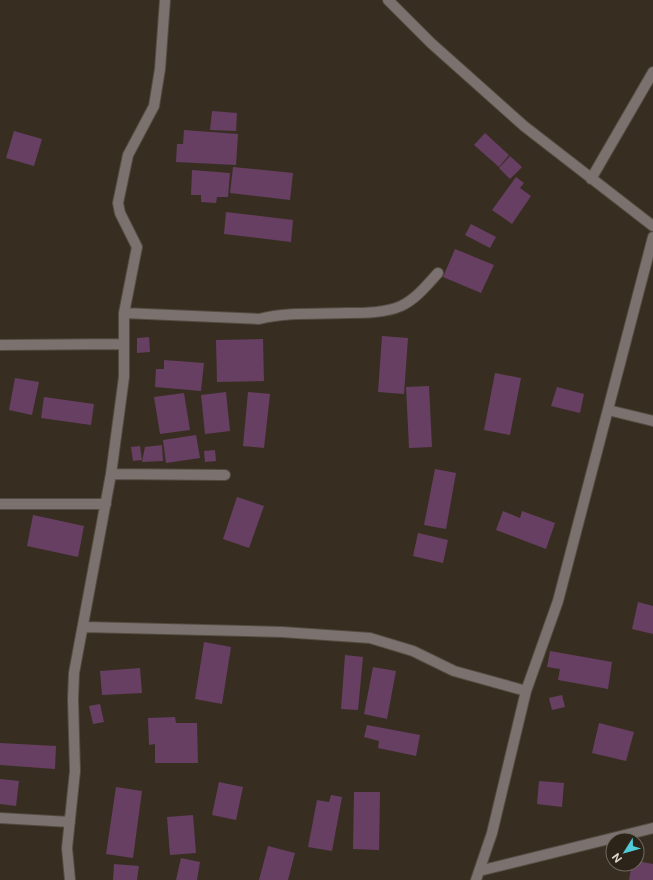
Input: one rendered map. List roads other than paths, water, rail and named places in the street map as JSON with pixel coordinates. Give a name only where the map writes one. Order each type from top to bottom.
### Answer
[{"type":"street","points":[[70,880],[67,848],[75,771],[73,699],[74,673],[112,474],[124,377],[124,313],[137,247],[120,213],[118,203],[128,155],[154,106],[160,69],[165,0]]},
{"type":"street","points":[[388,0],[431,43],[524,126],[653,226]]},
{"type":"street","points":[[591,179],[653,72]]},
{"type":"street","points":[[478,875],[492,833],[526,691],[558,601],[653,237]]},
{"type":"street","points":[[124,313],[259,319],[272,316],[302,314],[375,313],[402,306],[420,292],[438,273]]},
{"type":"street","points":[[0,345],[124,344]]},
{"type":"street","points":[[608,410],[653,421]]},
{"type":"street","points":[[112,474],[225,475]]},
{"type":"street","points":[[0,504],[106,504]]},
{"type":"street","points":[[84,627],[282,632],[370,638],[413,651],[454,671],[526,691]]},
{"type":"street","points":[[0,818],[70,822]]},
{"type":"street","points":[[478,875],[653,828]]}]
